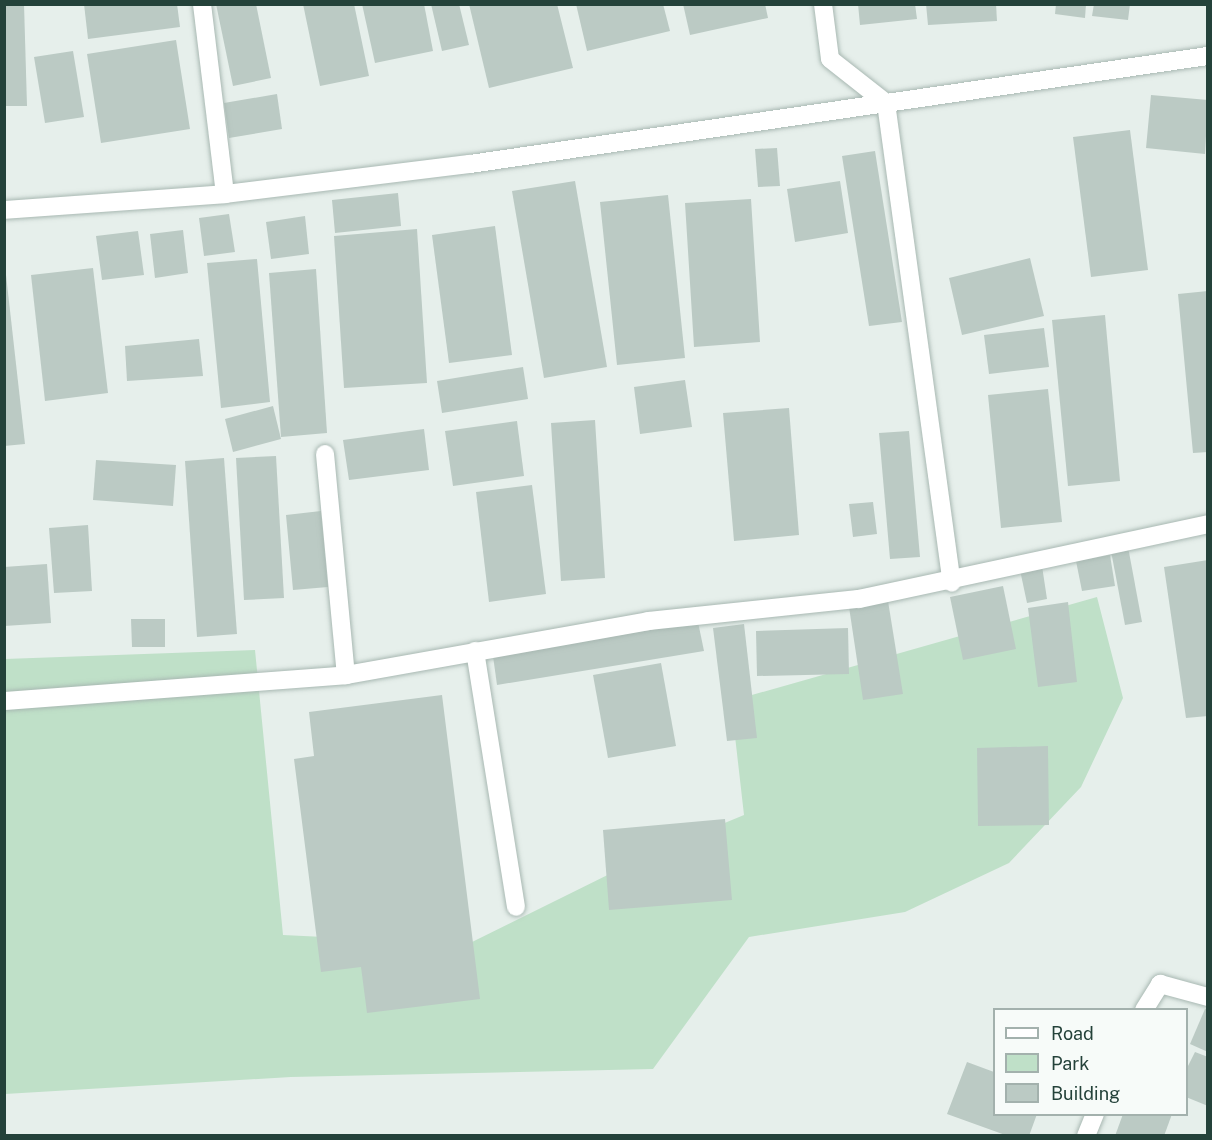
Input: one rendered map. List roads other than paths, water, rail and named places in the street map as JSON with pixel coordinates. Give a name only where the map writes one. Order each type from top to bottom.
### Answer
[{"type":"street","points":[[202,4],[225,194]]},
{"type":"street","points":[[823,4],[830,59],[886,103],[952,582]]},
{"type":"street","points":[[4,210],[225,194],[470,164],[1208,56]]},
{"type":"street","points":[[326,454],[346,675]]},
{"type":"street","points":[[4,701],[346,675],[648,621],[859,599],[952,582],[1208,524]]},
{"type":"street","points":[[475,651],[516,907]]},
{"type":"street","points":[[1145,1008],[1160,984],[1208,997]]},
{"type":"street","points":[[1086,1136],[1094,1116]]}]
